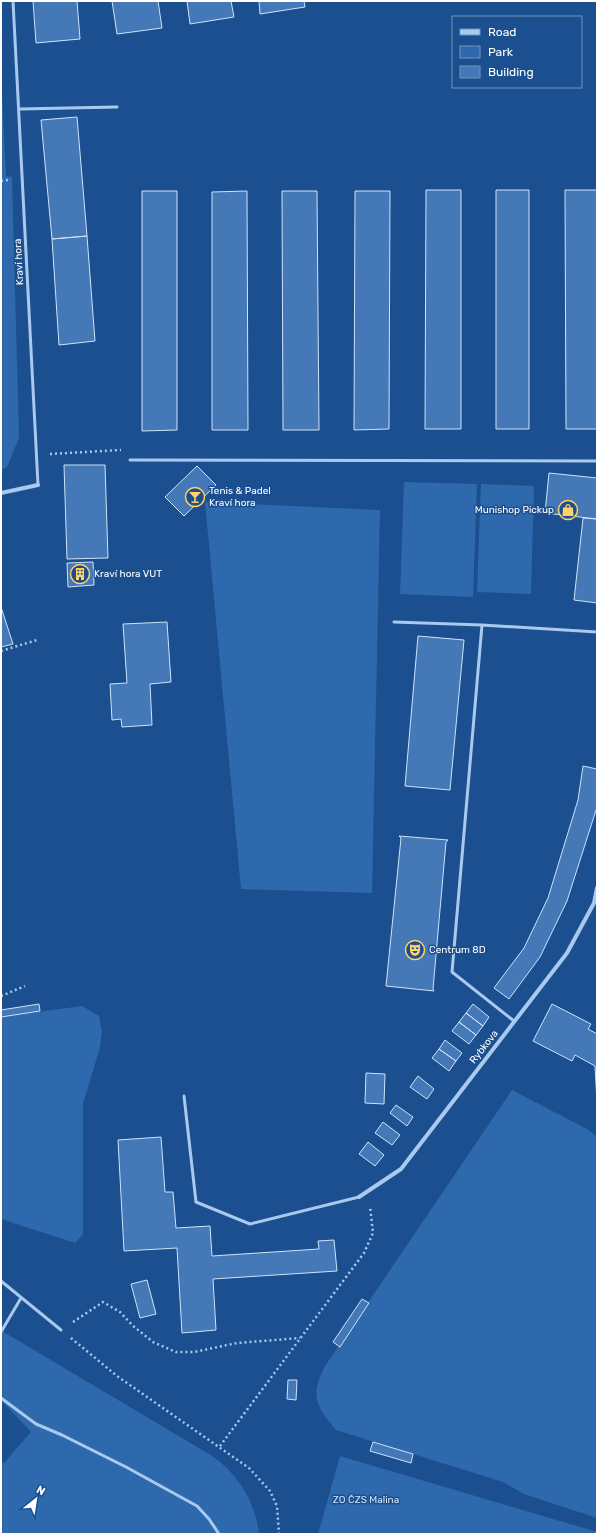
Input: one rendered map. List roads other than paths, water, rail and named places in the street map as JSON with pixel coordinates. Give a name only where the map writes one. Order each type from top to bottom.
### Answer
[{"type":"street","name":"Kraví hora","points":[[1,492],[38,485]]},
{"type":"street","name":"Rybkova","points":[[359,1197],[401,1169],[567,953],[594,903],[597,888]]},
{"type":"lane","name":"Kraví hora","points":[[13,1],[20,108],[38,485]]},
{"type":"lane","points":[[20,108],[117,107]]},
{"type":"lane","points":[[130,460],[597,461]]},
{"type":"lane","points":[[394,622],[482,625],[597,632]]},
{"type":"lane","points":[[482,625],[452,972],[514,1021]]},
{"type":"lane","points":[[184,1096],[196,1202],[250,1224],[359,1197]]},
{"type":"lane","points":[[1,1281],[61,1330]]},
{"type":"lane","points":[[1,1332],[21,1298]]},
{"type":"lane","points":[[1,1398],[36,1424],[76,1442],[197,1506],[209,1519],[219,1534]]},
{"type":"place","name":"Tenis & Padel Kraví hora","points":[[195,497]]},
{"type":"place","name":"Munishop Pickup","points":[[568,510]]},
{"type":"place","name":"Kraví hora VUT","points":[[80,574]]},
{"type":"place","name":"Centrum 8D","points":[[415,950]]},
{"type":"park label","name":"ZO ČZS Malina","points":[[366,1500]]}]
